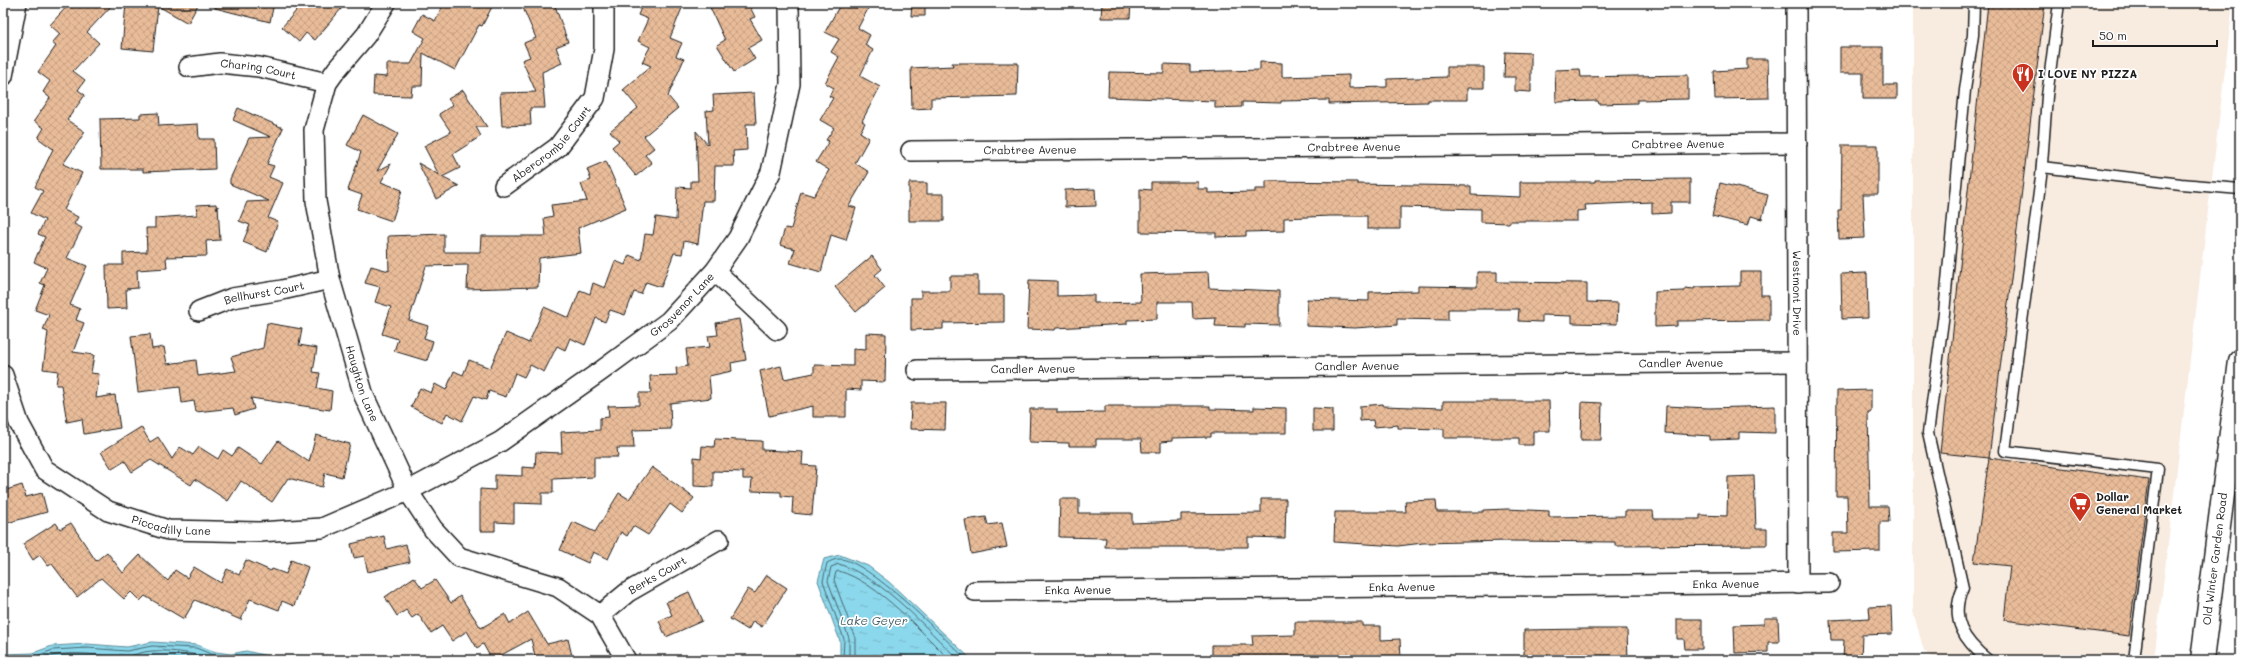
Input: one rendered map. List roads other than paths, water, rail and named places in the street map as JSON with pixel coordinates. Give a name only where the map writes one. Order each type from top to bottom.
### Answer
[{"type":"main road","name":"Old Winter Garden Road","points":[[2202,660],[2240,361]]},
{"type":"street","points":[[3,76],[17,3]]},
{"type":"street","name":"Haughton Lane","points":[[386,3],[366,36],[337,69],[327,83],[314,130],[316,201],[330,279],[364,396],[408,491],[433,529],[459,557],[558,587],[600,615],[626,660]]},
{"type":"street","name":"Abercrombie Court","points":[[504,186],[558,147],[595,98],[604,49],[604,3]]},
{"type":"street","name":"Grosvenor Lane","points":[[408,491],[500,442],[601,371],[669,321],[715,272],[738,238],[771,172],[790,84],[789,3]]},
{"type":"street","name":"Westmont Drive","points":[[1796,3],[1798,584]]},
{"type":"street","name":"Charing Court","points":[[189,68],[220,63],[259,68],[327,83]]},
{"type":"street","name":"Crabtree Avenue","points":[[911,151],[1797,143]]},
{"type":"street","points":[[715,272],[777,330]]},
{"type":"street","name":"Bellhurst Court","points":[[199,311],[232,298],[330,279]]},
{"type":"street","name":"Candler Avenue","points":[[917,370],[1797,362]]},
{"type":"street","name":"Piccadilly Lane","points":[[3,375],[19,423],[44,469],[108,511],[168,530],[259,532],[322,528],[408,491]]},
{"type":"street","name":"Berks Court","points":[[600,615],[628,592],[719,540]]},
{"type":"street","name":"Enka Avenue","points":[[975,591],[1829,583]]},
{"type":"lane","points":[[1974,3],[1973,35],[1966,90],[1944,313],[1928,433],[1963,588],[1957,601],[1959,625],[1969,642],[1988,660]]},
{"type":"lane","points":[[2059,3],[2047,96],[2042,167],[2005,451],[2158,469],[2134,660]]},
{"type":"lane","points":[[2042,167],[2181,184],[2240,189]]},
{"type":"water","name":"Lake Geyer","points":[[840,555],[868,566],[889,582],[972,660],[840,660],[840,641],[818,581],[824,559]]},
{"type":"water","points":[[152,642],[197,645],[216,652],[231,654],[246,651],[272,657],[300,656],[330,660],[3,660],[3,654],[33,653],[52,646],[87,644],[127,647]]},
{"type":"water","points":[[341,656],[354,656],[361,660],[330,660]]},
{"type":"place","name":"I LOVE NY PIZZA","points":[[2023,94]]},
{"type":"place","name":"Dollar General Market","points":[[2080,522]]}]
